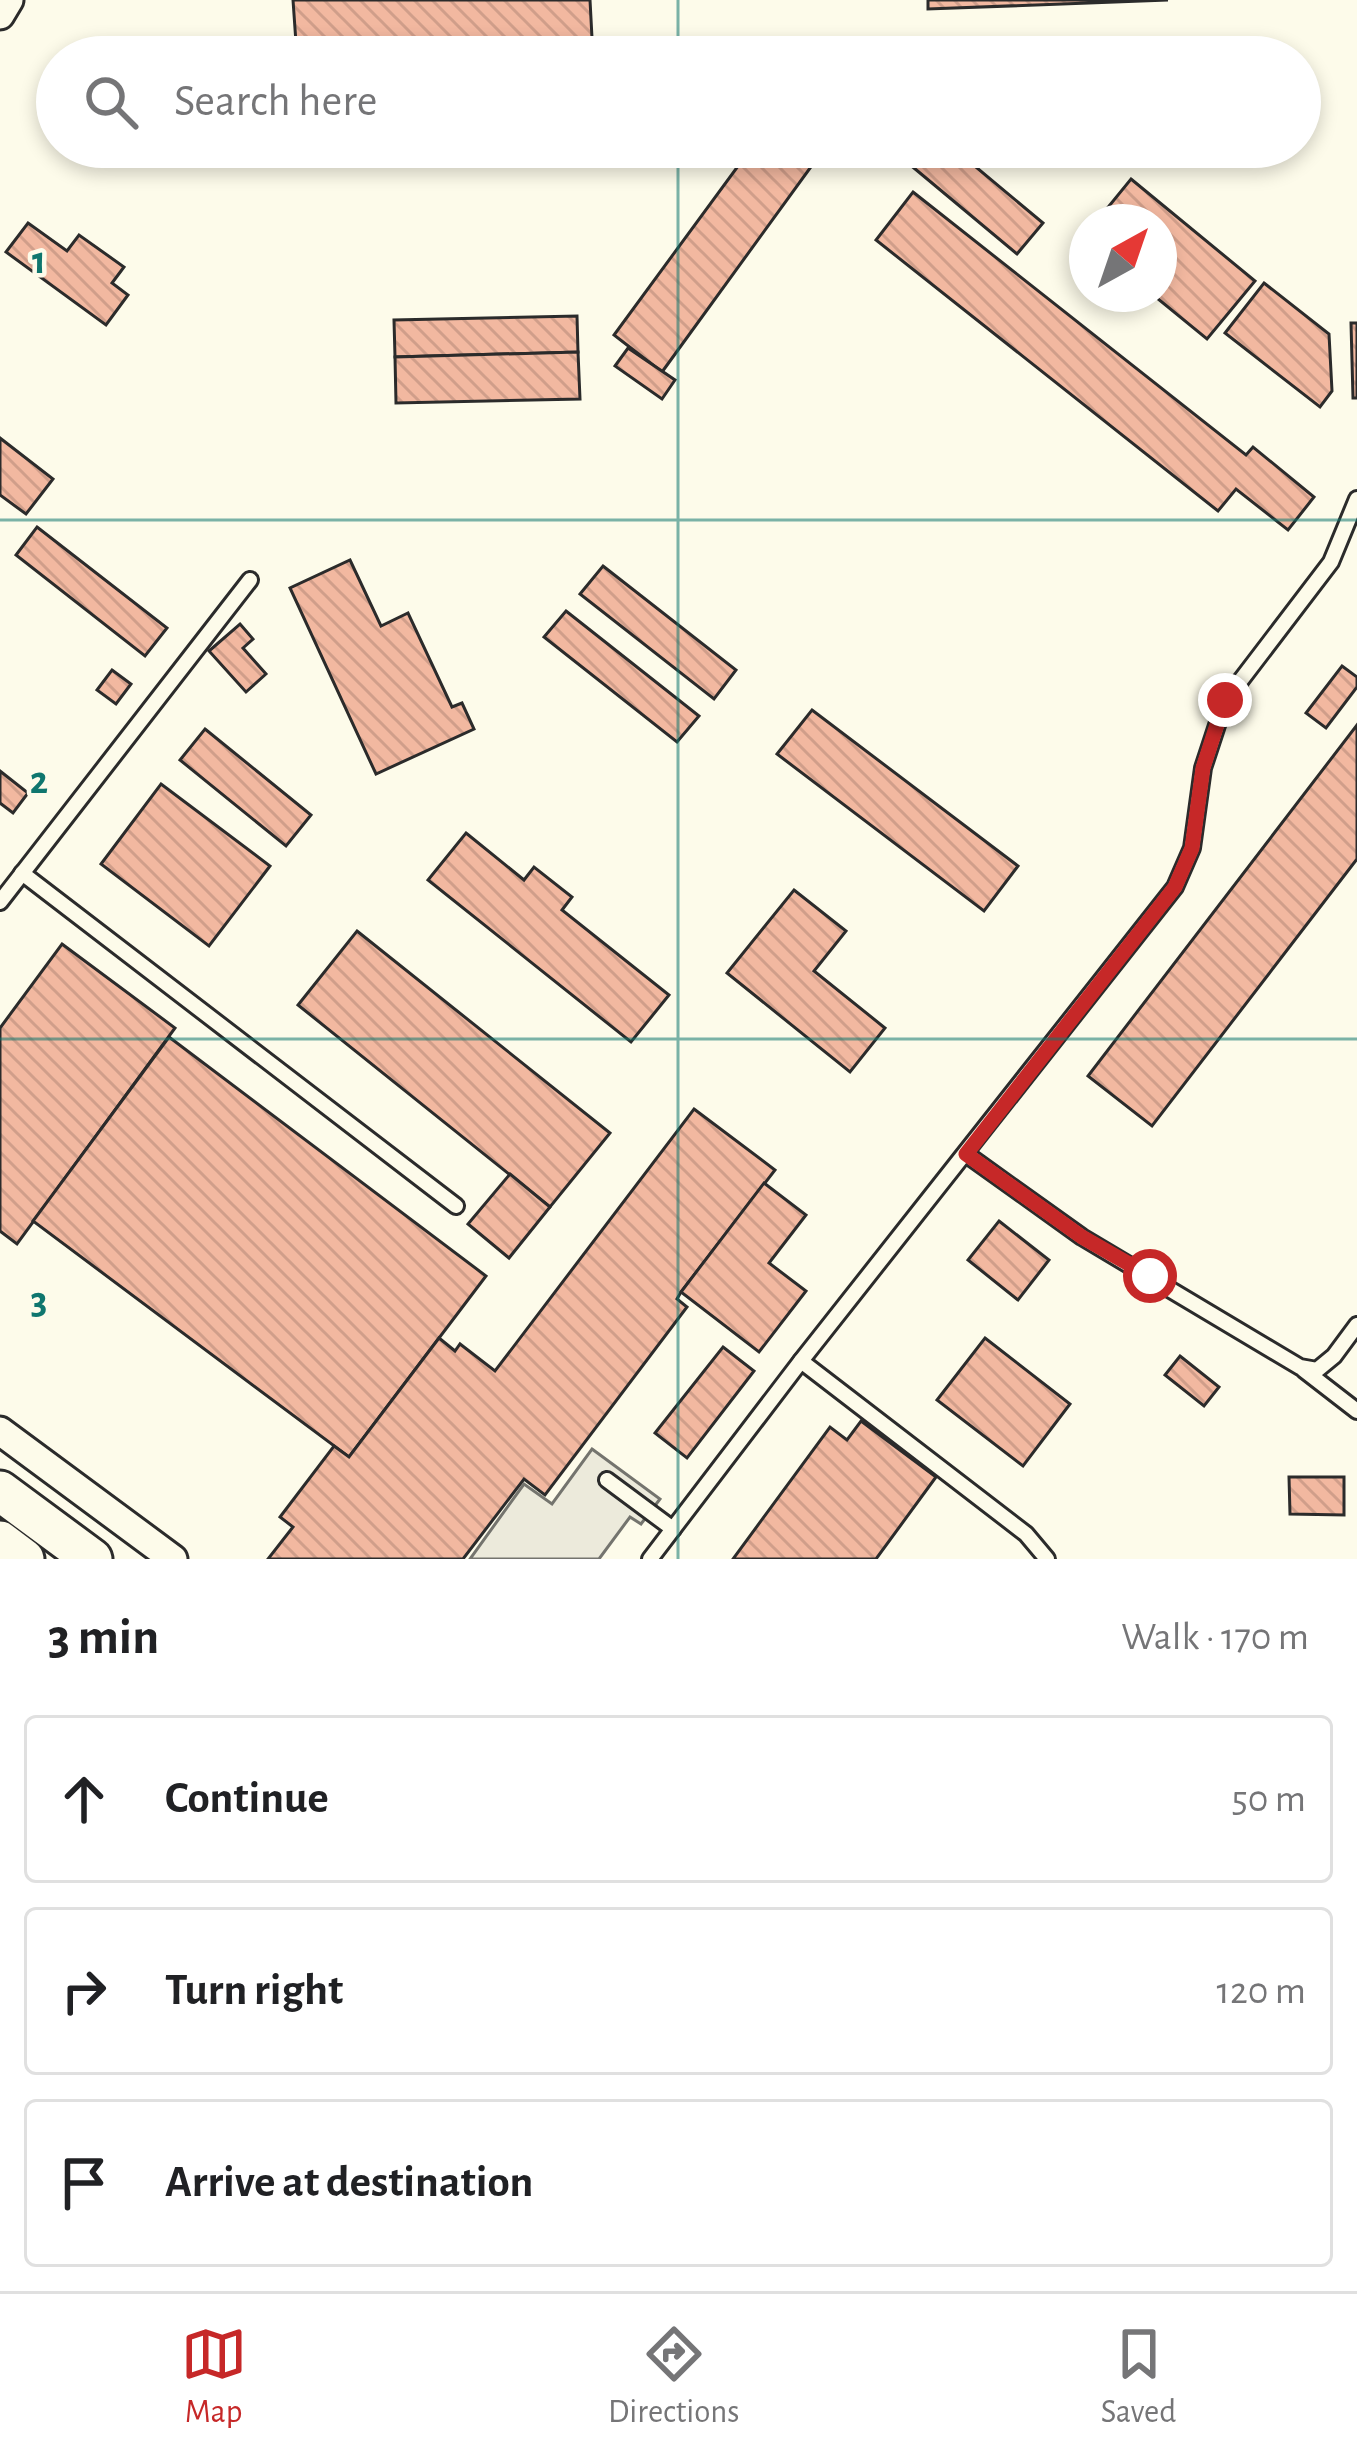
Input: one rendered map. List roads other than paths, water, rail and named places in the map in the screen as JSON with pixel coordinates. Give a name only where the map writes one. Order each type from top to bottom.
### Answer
[{"type":"main road","points":[[0,1491],[92,1559]]},
{"type":"main road","points":[[0,1541],[24,1559]]},
{"type":"street","points":[[0,15],[9,0]]},
{"type":"street","points":[[0,1431],[173,1559]]},
{"type":"lane","points":[[650,1559],[1175,887],[1192,848],[1203,768],[1225,700],[1331,562],[1357,499]]},
{"type":"lane","points":[[0,902],[250,580]]},
{"type":"lane","points":[[22,873],[456,1206]]},
{"type":"lane","points":[[966,1154],[1082,1237],[1300,1367],[1357,1411]]},
{"type":"lane","points":[[1300,1367],[1317,1370],[1357,1325]]},
{"type":"lane","points":[[801,1361],[1026,1534],[1047,1559]]},
{"type":"lane","points":[[607,1480],[673,1529]]}]
